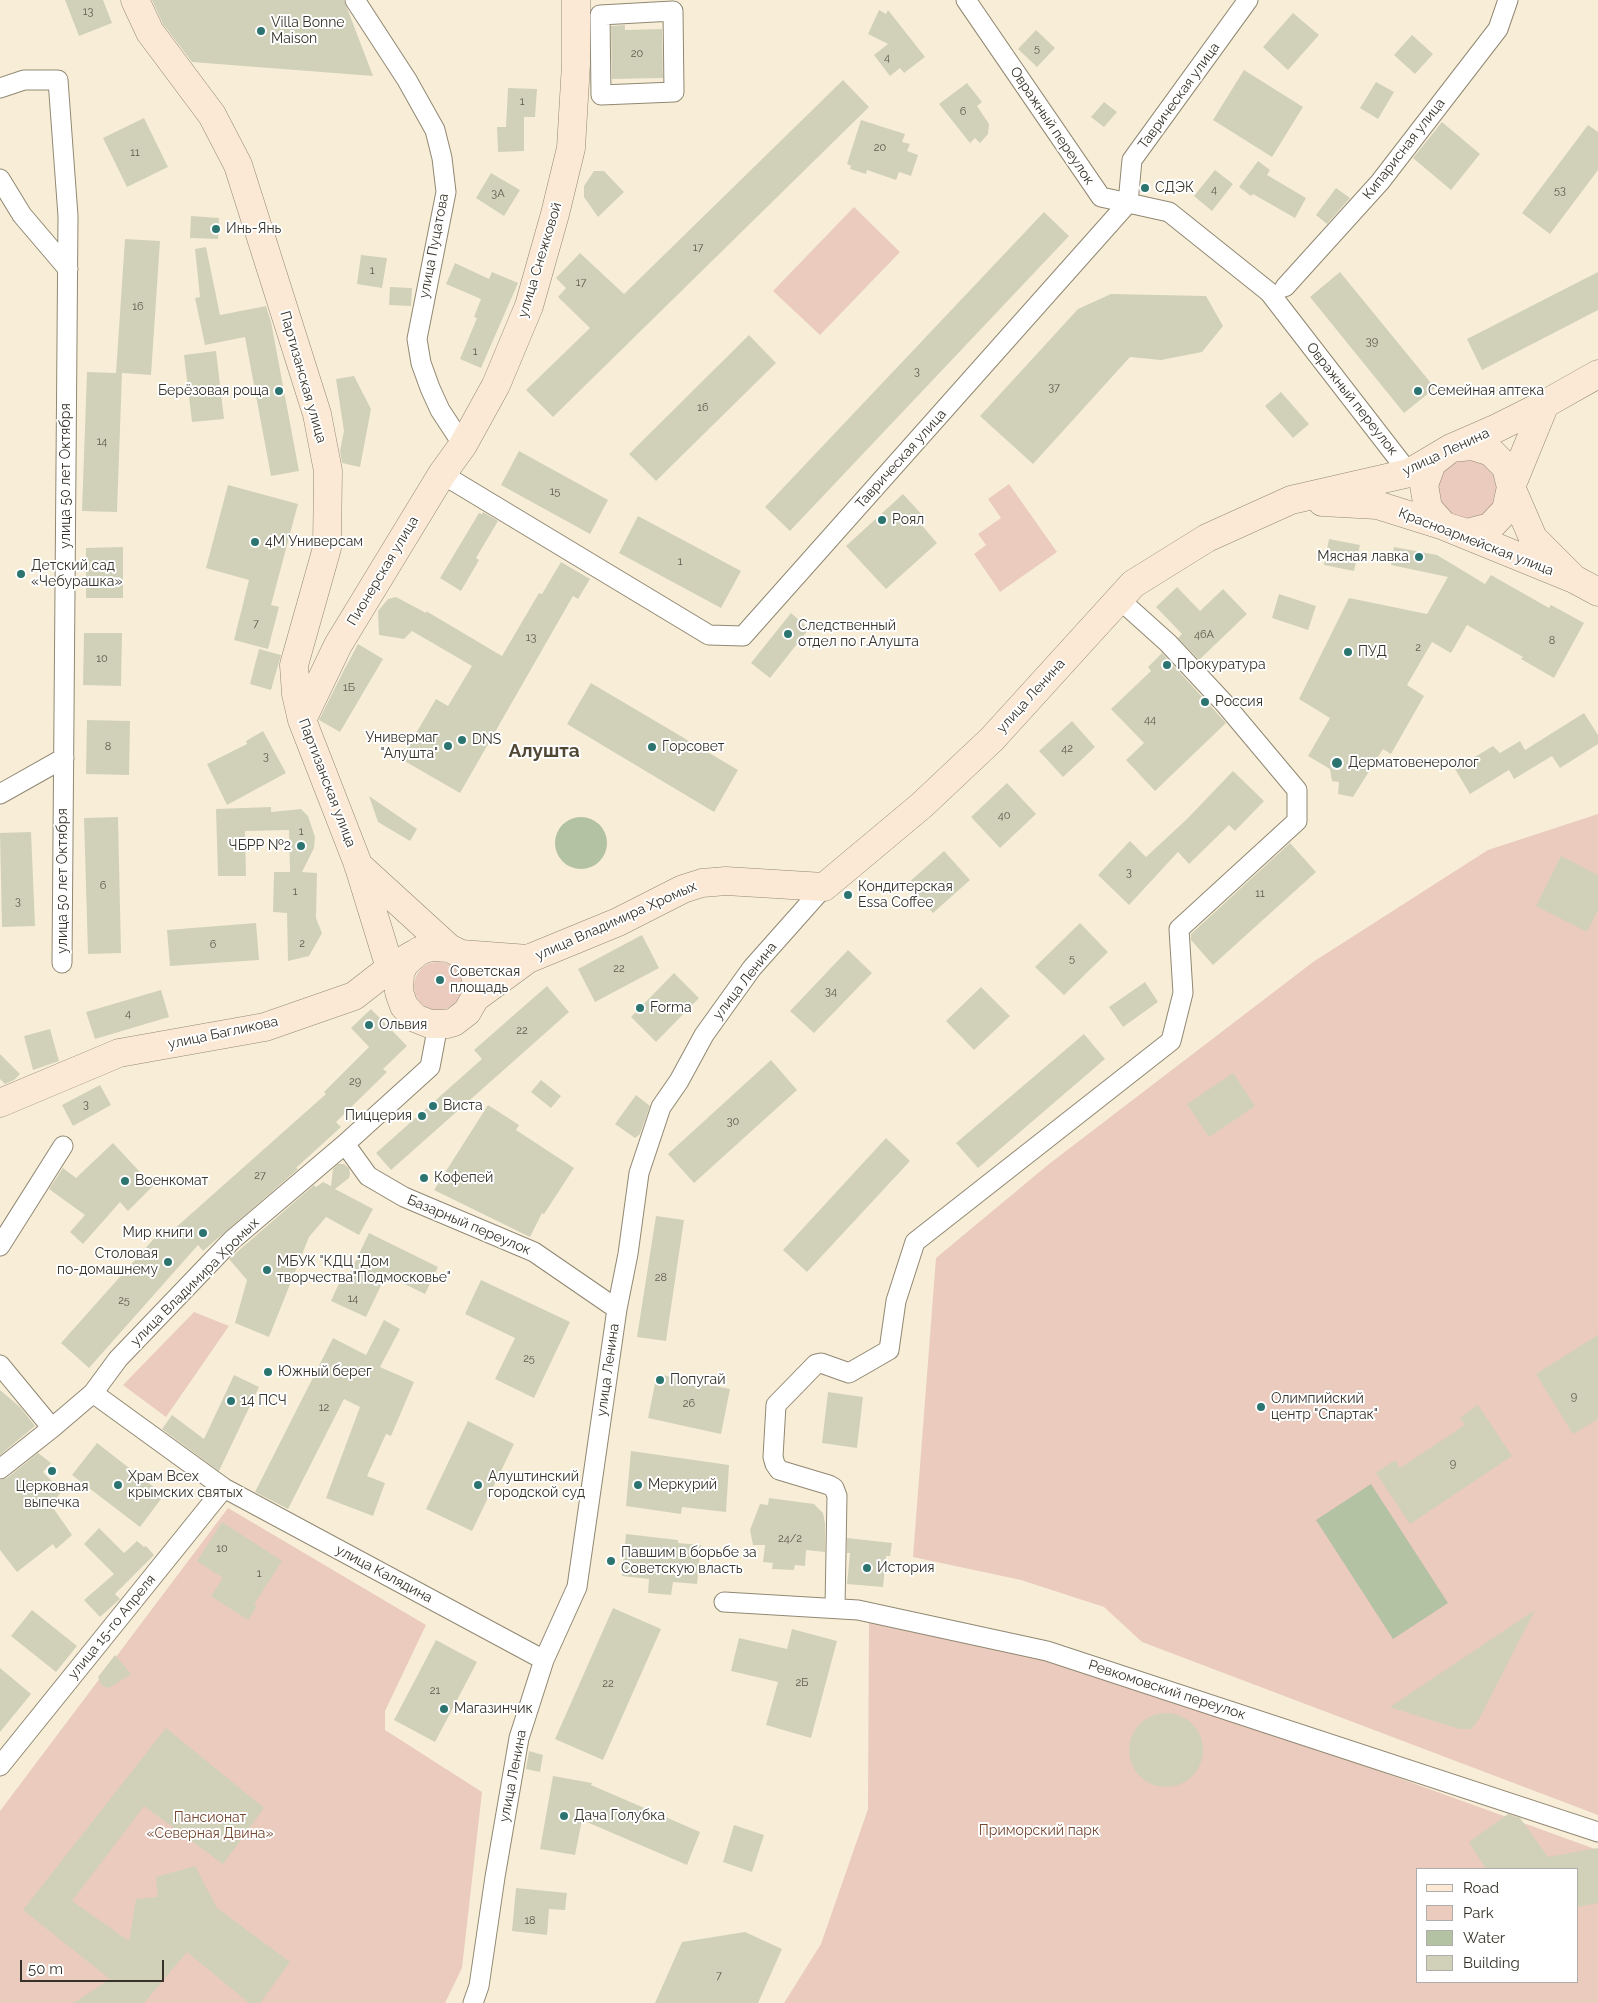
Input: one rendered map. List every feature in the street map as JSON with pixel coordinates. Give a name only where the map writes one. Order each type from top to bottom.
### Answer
[{"type":"main road","name":"Партизанская улица","points":[[135,0],[150,32],[212,114],[238,165],[317,414],[328,471],[327,548],[294,665],[296,694],[302,720],[358,864]]},
{"type":"main road","name":"улица Снежковой","points":[[468,436],[496,385],[529,306],[555,214],[571,148],[576,64],[576,0]]},
{"type":"main road","name":"улица Ленина","points":[[824,887],[922,805],[992,739],[1133,584],[1207,538],[1291,500],[1409,473],[1451,448],[1545,404],[1598,374]]},
{"type":"main road","points":[[1545,404],[1512,487],[1506,510],[1490,527],[1466,533],[1444,526],[1428,508],[1424,485],[1432,463],[1451,448],[1472,446],[1491,452],[1506,467],[1512,487],[1533,538],[1574,579]]},
{"type":"main road","name":"Пионерская улица","points":[[302,720],[338,645],[442,474],[468,436]]},
{"type":"main road","name":"Красноармейская улица","points":[[1291,500],[1377,505],[1444,526],[1574,579],[1598,592]]},
{"type":"main road","points":[[358,864],[472,966],[477,982],[475,998],[461,1018],[454,1022],[438,1025],[430,1024],[409,1013],[396,984],[358,864]]},
{"type":"main road","name":"улица Владимира Хромых","points":[[528,960],[618,922],[683,889],[702,883],[726,881],[824,887]]},
{"type":"main road","points":[[396,984],[403,968],[414,954],[431,947],[528,960]]},
{"type":"main road","points":[[475,998],[528,960]]},
{"type":"main road","name":"улица Багликова","points":[[0,1103],[118,1053],[265,1027],[354,996],[378,996],[396,984]]},
{"type":"street","name":"улица Пуцатова","points":[[355,0],[407,80],[435,130],[442,158],[446,192],[417,339],[421,362],[440,410],[468,436]]},
{"type":"street","name":"Овражный переулок","points":[[966,0],[1101,197],[1169,212],[1269,292],[1409,473]]},
{"type":"street","name":"Таврическая улица","points":[[442,474],[709,635],[743,636],[1128,203],[1132,160],[1248,0]]},
{"type":"street","name":"Кипарисная улица","points":[[1285,287],[1380,182],[1498,29],[1508,0]]},
{"type":"street","points":[[572,126],[600,95],[600,15],[673,11],[674,92],[600,95]]},
{"type":"street","name":"улица 50 лет Октября","points":[[0,88],[24,80],[58,80],[68,216],[62,963]]},
{"type":"street","points":[[0,179],[22,215],[68,269]]},
{"type":"street","points":[[835,1607],[837,1496],[834,1488],[829,1485],[779,1470],[773,1457],[776,1405],[816,1364],[821,1362],[850,1373],[889,1350],[896,1301],[915,1242],[1171,1041],[1182,993],[1179,929],[1297,820],[1296,790],[1218,696],[1168,643],[1119,598]]},
{"type":"street","points":[[0,794],[64,758]]},
{"type":"street","name":"улица Ленина","points":[[473,2003],[479,1986],[519,1738],[544,1660],[576,1586],[639,1173],[661,1108],[679,1081],[704,1035],[752,968],[824,887]]},
{"type":"street","name":"улица Владимира Хромых","points":[[0,1469],[93,1393],[118,1358],[232,1240],[345,1144],[430,1067],[438,1025]]},
{"type":"street","name":"Базарный переулок","points":[[345,1144],[368,1176],[404,1197],[534,1252],[617,1310]]},
{"type":"street","points":[[0,1246],[63,1146]]},
{"type":"street","points":[[0,1365],[52,1428]]},
{"type":"street","name":"улица Калядина","points":[[93,1393],[224,1488],[544,1660]]},
{"type":"street","name":"улица 15-го Апреля","points":[[0,1766],[224,1488]]},
{"type":"street","name":"Ревкомовский переулок","points":[[724,1602],[835,1607],[858,1610],[1047,1650],[1598,1832]]},
{"type":"green space","points":[[854,207],[900,252],[820,335],[773,291]]},
{"type":"green space","points":[[1458,452],[1501,469],[1496,517],[1448,522],[1431,476]]},
{"type":"green space","points":[[1009,484],[1057,552],[1000,592],[974,554],[986,545],[978,534],[1001,518],[988,499]]},
{"type":"green space","name":"Олимпийский центр \"Спартак\"","points":[[1598,814],[1598,1815],[1142,1642],[1104,1607],[1021,1580],[913,1557],[936,1258],[1049,1164],[1313,962],[1488,850]]},
{"type":"green space","points":[[438,962],[447,964],[455,969],[460,977],[462,986],[460,995],[455,1003],[447,1008],[438,1010],[429,1008],[421,1003],[416,995],[414,986],[416,977],[421,969],[429,964]]},
{"type":"green space","points":[[194,1312],[229,1326],[166,1417],[123,1385]]},
{"type":"green space","name":"Пансионат «Северная Двина»","points":[[228,1508],[426,1625],[385,1711],[385,1730],[482,1792],[462,1968],[445,2003],[0,2003],[0,1811]]},
{"type":"green space","name":"Приморский парк","points":[[869,1620],[1047,1651],[1598,1850],[1598,2003],[784,2003],[821,1944],[868,1809]]},
{"type":"water","points":[[581,817],[591,819],[599,825],[605,833],[607,843],[605,853],[599,861],[591,867],[581,869],[571,867],[563,861],[557,853],[555,843],[557,833],[563,825],[571,819]]},
{"type":"water","points":[[1371,1484],[1448,1603],[1393,1639],[1316,1520]]},
{"type":"building","points":[[65,0],[103,0],[112,23],[79,36]]},
{"type":"building","name":"Villa Bonne Maison","points":[[152,0],[344,0],[373,76],[192,62],[163,24]]},
{"type":"building","points":[[879,10],[886,14],[888,10],[925,57],[904,73],[900,68],[890,76],[874,55],[888,44],[868,34]]},
{"type":"building","points":[[1293,13],[1319,35],[1288,70],[1263,47]]},
{"type":"building","points":[[625,25],[625,30],[662,29],[663,78],[612,79],[611,26]]},
{"type":"building","points":[[1036,30],[1055,48],[1037,67],[1018,49]]},
{"type":"building","points":[[1412,35],[1433,54],[1415,74],[1394,55]]},
{"type":"building","points":[[1244,70],[1303,107],[1272,157],[1213,120]]},
{"type":"building","points":[[843,80],[869,107],[553,417],[526,390],[590,328],[558,297],[566,288],[556,278],[580,253],[624,294]]},
{"type":"building","points":[[1376,82],[1394,92],[1378,119],[1360,108]]},
{"type":"building","points":[[967,83],[982,102],[977,106],[989,124],[988,134],[980,143],[975,138],[970,143],[939,104]]},
{"type":"building","points":[[508,88],[537,89],[535,117],[524,117],[524,151],[498,152],[497,127],[506,127]]},
{"type":"building","points":[[1104,102],[1117,112],[1104,127],[1091,117]]},
{"type":"building","points":[[144,118],[168,167],[127,187],[103,138]]},
{"type":"building","points":[[861,120],[905,134],[902,142],[910,144],[907,151],[918,155],[911,176],[899,172],[896,180],[867,170],[866,174],[850,169],[851,166],[847,164]]},
{"type":"building","points":[[1442,122],[1480,154],[1451,190],[1413,158]]},
{"type":"building","points":[[1588,125],[1598,132],[1598,170],[1550,234],[1522,213]]},
{"type":"building","points":[[1258,161],[1270,170],[1267,175],[1306,198],[1295,218],[1253,194],[1251,196],[1239,187]]},
{"type":"building","points":[[1215,170],[1233,184],[1212,211],[1194,196]]},
{"type":"building","points":[[594,171],[604,171],[624,192],[598,217],[584,197],[584,186]]},
{"type":"building","points":[[491,173],[520,190],[504,216],[476,198]]},
{"type":"building","points":[[1336,188],[1350,198],[1327,224],[1316,215]]},
{"type":"building","points":[[1044,212],[1069,236],[790,531],[765,507]]},
{"type":"building","points":[[191,216],[219,218],[218,239],[190,238]]},
{"type":"building","points":[[125,239],[160,241],[151,375],[122,373],[117,512],[82,511],[87,372],[116,373]]},
{"type":"building","points":[[206,247],[220,315],[266,306],[271,322],[299,471],[271,476],[245,337],[205,345],[195,298],[200,297],[195,249]]},
{"type":"building","points":[[361,255],[387,258],[382,288],[357,284]]},
{"type":"building","points":[[455,263],[489,279],[492,272],[518,283],[481,368],[460,359],[477,318],[474,317],[481,299],[446,284]]},
{"type":"building","points":[[1340,272],[1435,388],[1404,413],[1310,297]]},
{"type":"building","points":[[1598,272],[1598,310],[1482,370],[1467,339]]},
{"type":"building","points":[[390,287],[412,288],[411,306],[389,305]]},
{"type":"building","points":[[1111,294],[1206,296],[1223,326],[1202,352],[1161,360],[1130,357],[1033,464],[980,416],[1078,309]]},
{"type":"building","points":[[749,335],[776,363],[656,481],[629,454]]},
{"type":"building","points":[[216,351],[224,419],[192,422],[184,355]]},
{"type":"building","points":[[354,376],[371,409],[360,467],[342,463],[340,451],[344,431],[336,379]]},
{"type":"building","points":[[1281,392],[1309,424],[1293,438],[1265,406]]},
{"type":"building","points":[[519,451],[608,500],[590,534],[501,485]]},
{"type":"building","points":[[228,485],[298,504],[271,605],[279,607],[268,649],[234,640],[249,580],[206,568]]},
{"type":"building","points":[[903,494],[924,517],[919,522],[937,543],[886,589],[846,546]]},
{"type":"building","points":[[483,512],[498,521],[476,558],[479,560],[461,591],[440,578],[479,513],[482,514]]},
{"type":"building","points":[[638,516],[741,571],[721,608],[619,553]]},
{"type":"building","points":[[1329,539],[1360,545],[1354,571],[1324,565]]},
{"type":"building","points":[[123,547],[123,598],[86,598],[86,548]]},
{"type":"building","points":[[1394,547],[1437,555],[1485,584],[1491,575],[1549,608],[1551,605],[1584,623],[1554,678],[1521,659],[1523,657],[1467,625],[1451,653],[1432,642],[1407,685],[1424,696],[1391,754],[1383,749],[1353,797],[1338,794],[1339,782],[1332,781],[1330,769],[1308,756],[1330,718],[1299,699],[1349,598],[1427,614],[1448,577],[1391,565]]},
{"type":"building","points":[[561,562],[590,579],[578,599],[573,596],[460,793],[401,759],[436,699],[448,706],[472,666],[412,631],[404,639],[379,635],[378,611],[388,599],[396,597],[426,613],[426,611],[502,656],[539,593],[542,594]]},
{"type":"building","points":[[1177,587],[1200,611],[1223,589],[1247,614],[1199,660],[1178,638],[1182,634],[1156,607]]},
{"type":"building","points":[[1279,594],[1316,606],[1308,630],[1272,618]]},
{"type":"building","points":[[791,613],[809,629],[770,678],[751,663]]},
{"type":"building","points":[[84,633],[122,633],[121,686],[83,685]]},
{"type":"building","points":[[358,644],[383,659],[340,732],[319,720]]},
{"type":"building","points":[[259,649],[281,655],[271,690],[250,684]]},
{"type":"building","points":[[1162,653],[1226,723],[1155,791],[1126,760],[1144,743],[1111,709],[1151,671],[1148,667]]},
{"type":"building","name":"Горсовет","points":[[591,683],[738,770],[714,812],[567,724]]},
{"type":"building","points":[[1584,713],[1598,735],[1598,744],[1560,768],[1552,756],[1514,779],[1509,770],[1470,794],[1455,769],[1493,746],[1500,753],[1520,741],[1525,750]]},
{"type":"building","points":[[87,720],[130,721],[129,775],[86,774]]},
{"type":"building","points":[[1072,721],[1095,747],[1063,777],[1039,751]]},
{"type":"building","points":[[263,731],[286,773],[227,805],[207,764],[247,744],[246,741]]},
{"type":"building","points":[[1233,771],[1264,801],[1235,831],[1229,825],[1189,864],[1178,852],[1129,905],[1098,875],[1130,841],[1146,857],[1187,819]]},
{"type":"building","points":[[1007,783],[1036,814],[1000,848],[971,817]]},
{"type":"building","points":[[369,796],[417,829],[410,841],[378,822]]},
{"type":"building","points":[[271,807],[271,812],[301,809],[308,816],[315,837],[314,848],[302,872],[317,873],[316,918],[322,933],[309,956],[288,961],[287,913],[273,912],[274,872],[290,872],[289,830],[245,831],[246,876],[218,876],[216,809]]},
{"type":"building","points":[[118,817],[121,953],[88,954],[84,818]]},
{"type":"building","points":[[31,832],[35,926],[2,927],[0,833]]},
{"type":"building","points":[[1290,843],[1316,872],[1213,965],[1191,940],[1191,934]]},
{"type":"building","points":[[944,851],[970,880],[933,913],[907,884]]},
{"type":"building","points":[[1561,856],[1598,875],[1598,910],[1587,932],[1536,906]]},
{"type":"building","points":[[256,923],[259,960],[170,966],[167,930]]},
{"type":"building","points":[[1080,923],[1108,952],[1064,995],[1035,967]]},
{"type":"building","points":[[642,935],[659,968],[595,1002],[578,969]]},
{"type":"building","points":[[848,950],[872,973],[814,1033],[790,1011]]},
{"type":"building","points":[[674,973],[699,998],[656,1042],[631,1017]]},
{"type":"building","points":[[1145,982],[1158,1002],[1123,1027],[1109,1007]]},
{"type":"building","points":[[547,986],[569,1012],[391,1170],[376,1153],[482,1059],[474,1050]]},
{"type":"building","points":[[981,987],[1010,1016],[974,1050],[946,1021]]},
{"type":"building","points":[[161,990],[169,1017],[95,1039],[86,1012]]},
{"type":"building","points":[[371,1009],[407,1046],[383,1069],[387,1072],[336,1122],[341,1127],[296,1168],[298,1169],[203,1251],[198,1245],[89,1368],[61,1343],[159,1233],[164,1238],[326,1094],[324,1092],[369,1047],[351,1028]]},
{"type":"building","points":[[50,1029],[59,1061],[33,1070],[24,1036]]},
{"type":"building","points":[[1084,1034],[1105,1059],[978,1168],[956,1143]]},
{"type":"building","points":[[0,1054],[20,1074],[14,1080],[5,1084],[0,1079]]},
{"type":"building","points":[[771,1060],[797,1090],[694,1183],[668,1154]]},
{"type":"building","points":[[1233,1073],[1255,1106],[1209,1137],[1187,1104]]},
{"type":"building","points":[[541,1080],[561,1096],[551,1108],[531,1092]]},
{"type":"building","points":[[100,1085],[111,1105],[73,1126],[62,1105]]},
{"type":"building","points":[[636,1095],[650,1106],[640,1134],[635,1138],[615,1124]]},
{"type":"building","points":[[488,1105],[519,1125],[516,1130],[574,1168],[544,1214],[542,1213],[530,1237],[434,1190]]},
{"type":"building","points":[[886,1138],[910,1161],[807,1272],[783,1250]]},
{"type":"building","points":[[113,1143],[153,1186],[128,1211],[120,1202],[83,1244],[70,1232],[85,1215],[49,1189],[63,1168],[76,1178]]},
{"type":"building","name":"МБУК \"КДЦ \"Дом творчества\"Подмосковье\"","points":[[338,1164],[344,1164],[349,1168],[350,1174],[349,1178],[335,1189],[373,1209],[359,1235],[326,1217],[309,1237],[269,1337],[235,1323],[247,1280],[229,1259],[314,1185],[316,1187],[323,1182],[331,1186],[333,1169]]},
{"type":"building","points":[[656,1216],[684,1220],[666,1341],[637,1337]]},
{"type":"building","points":[[369,1233],[438,1267],[425,1294],[386,1275],[366,1317],[331,1301],[340,1281],[345,1283]]},
{"type":"building","points":[[481,1280],[570,1322],[534,1398],[495,1379],[515,1338],[465,1314]]},
{"type":"building","points":[[384,1320],[400,1329],[380,1367],[414,1382],[391,1436],[386,1434],[367,1476],[385,1483],[373,1516],[326,1498],[360,1407],[344,1399],[288,1509],[255,1492],[333,1338],[366,1355]]},
{"type":"building","points":[[1598,1335],[1598,1419],[1573,1434],[1536,1374]]},
{"type":"building","points":[[657,1374],[730,1389],[721,1434],[648,1418]]},
{"type":"building","points":[[234,1375],[259,1387],[219,1471],[162,1429],[172,1415],[204,1439]]},
{"type":"building","points":[[0,1390],[20,1407],[35,1426],[0,1455]]},
{"type":"building","points":[[828,1392],[863,1397],[857,1448],[822,1443]]},
{"type":"building","points":[[1478,1405],[1512,1456],[1410,1524],[1376,1473],[1395,1460],[1400,1468],[1465,1425],[1460,1418]]},
{"type":"building","points":[[468,1421],[514,1444],[472,1531],[426,1509]]},
{"type":"building","name":"Храм Всех крымских святых","points":[[97,1443],[164,1495],[140,1527],[72,1475]]},
{"type":"building","points":[[631,1451],[729,1465],[726,1512],[682,1507],[681,1514],[626,1506]]},
{"type":"building","points":[[38,1453],[51,1463],[43,1472],[62,1491],[51,1505],[72,1535],[56,1549],[53,1544],[17,1572],[0,1550],[0,1480],[7,1478]]},
{"type":"building","points":[[769,1498],[814,1504],[823,1513],[825,1552],[806,1550],[805,1566],[795,1565],[794,1570],[772,1569],[773,1563],[763,1562],[765,1545],[753,1545],[750,1530],[760,1504],[768,1505]]},
{"type":"building","points":[[222,1522],[282,1561],[254,1604],[257,1606],[248,1620],[211,1596],[223,1578],[197,1561]]},
{"type":"building","points":[[99,1528],[124,1553],[137,1541],[144,1547],[146,1546],[154,1555],[115,1594],[120,1599],[100,1617],[84,1600],[114,1574],[84,1544]]},
{"type":"building","points":[[626,1534],[678,1540],[678,1543],[701,1545],[697,1584],[673,1582],[671,1595],[648,1593],[649,1579],[622,1576]]},
{"type":"building","points":[[847,1538],[892,1543],[890,1556],[886,1556],[883,1587],[847,1584],[850,1553],[847,1553]]},
{"type":"building","points":[[613,1608],[661,1629],[603,1760],[555,1739]]},
{"type":"building","points":[[32,1610],[77,1646],[56,1672],[11,1636]]},
{"type":"building","points":[[1535,1610],[1479,1719],[1471,1729],[1459,1729],[1390,1707]]},
{"type":"building","points":[[792,1629],[837,1641],[811,1738],[766,1725],[778,1682],[731,1671],[739,1638],[787,1649]]},
{"type":"building","points":[[436,1640],[477,1662],[435,1742],[394,1720]]},
{"type":"building","points":[[115,1655],[131,1674],[109,1688],[101,1685],[98,1677]]},
{"type":"building","points":[[0,1668],[31,1694],[0,1732]]},
{"type":"building","points":[[1166,1713],[1180,1716],[1192,1724],[1200,1736],[1203,1750],[1200,1764],[1192,1776],[1180,1784],[1166,1787],[1152,1784],[1140,1776],[1132,1764],[1129,1750],[1132,1736],[1140,1724],[1152,1716]]},
{"type":"building","points":[[166,1728],[264,1808],[223,1864],[144,1806],[72,1901],[129,1941],[136,1899],[158,1897],[156,1877],[195,1866],[217,1908],[290,1962],[260,2003],[249,2003],[187,1952],[144,2003],[74,2003],[110,1979],[23,1910]]},
{"type":"building","points":[[529,1751],[543,1755],[540,1772],[526,1769]]},
{"type":"building","points":[[553,1776],[592,1783],[591,1785],[700,1832],[687,1865],[582,1820],[575,1855],[540,1849]]},
{"type":"building","points":[[1508,1814],[1520,1818],[1548,1857],[1598,1848],[1598,1903],[1578,1907],[1578,1868],[1485,1868],[1469,1842]]},
{"type":"building","points":[[734,1825],[764,1835],[752,1872],[723,1862]]},
{"type":"building","points":[[516,1888],[567,1893],[565,1910],[549,1909],[547,1935],[512,1931]]},
{"type":"building","points":[[745,1932],[782,1949],[758,2003],[655,2003],[682,1942]]},
{"type":"place","name":"Villa Bonne Maison","points":[[261,31]]},
{"type":"place","name":"СДЭК","points":[[1145,188]]},
{"type":"place","name":"Инь-Янь","points":[[216,229]]},
{"type":"place","name":"Берёзовая роща","points":[[279,391]]},
{"type":"place","name":"Семейная аптека","points":[[1418,391]]},
{"type":"place","name":"Роял","points":[[882,520]]},
{"type":"place","name":"4М Универсам","points":[[255,542]]},
{"type":"place","name":"Мясная лавка","points":[[1419,557]]},
{"type":"place","name":"Детский сад «Чебурашка»","points":[[21,574]]},
{"type":"place","name":"Следственный отдел по г.Алушта","points":[[788,634]]},
{"type":"place","name":"ПУД","points":[[1348,652]]},
{"type":"place","name":"Прокуратура","points":[[1167,665]]},
{"type":"place","name":"Россия","points":[[1205,702]]},
{"type":"place","name":"DNS","points":[[462,740]]},
{"type":"place","name":"Универмаг \"Алушта\"","points":[[448,746]]},
{"type":"place","name":"Горсовет","points":[[652,747]]},
{"type":"place","name":"Дерматовенеролог","points":[[1337,763]]},
{"type":"place","name":"ЧБРР №2","points":[[301,846]]},
{"type":"place","name":"Кондитерская Essa Coffee","points":[[848,895]]},
{"type":"place","name":"Советская площадь","points":[[440,980]]},
{"type":"place","name":"Forma","points":[[640,1008]]},
{"type":"place","name":"Ольвия","points":[[369,1025]]},
{"type":"place","name":"Виста","points":[[433,1106]]},
{"type":"place","name":"Пиццерия","points":[[422,1116]]},
{"type":"place","name":"Кофепей","points":[[424,1178]]},
{"type":"place","name":"Военкомат","points":[[125,1181]]},
{"type":"place","name":"Мир книги","points":[[203,1233]]},
{"type":"place","name":"Столовая по-домашнему","points":[[168,1262]]},
{"type":"place","name":"МБУК \"КДЦ \"Дом творчества\"Подмосковье\"","points":[[267,1270]]},
{"type":"place","name":"Южный берег","points":[[268,1372]]},
{"type":"place","name":"Попугай","points":[[660,1380]]},
{"type":"place","name":"14 ПСЧ","points":[[231,1401]]},
{"type":"place","name":"Олимпийский центр \"Спартак\"","points":[[1261,1407]]},
{"type":"place","name":"Церковная выпечка","points":[[52,1471]]},
{"type":"place","name":"Храм Всех крымских святых","points":[[118,1485]]},
{"type":"place","name":"Алуштинский городской суд","points":[[478,1485]]},
{"type":"place","name":"Меркурий","points":[[638,1485]]},
{"type":"place","name":"Павшим в борьбе за Советскую власть","points":[[611,1561]]},
{"type":"place","name":"История","points":[[867,1568]]},
{"type":"place","name":"Магазинчик","points":[[444,1709]]},
{"type":"place","name":"Дача Голубка","points":[[564,1816]]},
{"type":"district","name":"Алушта","points":[[544,751]]}]
